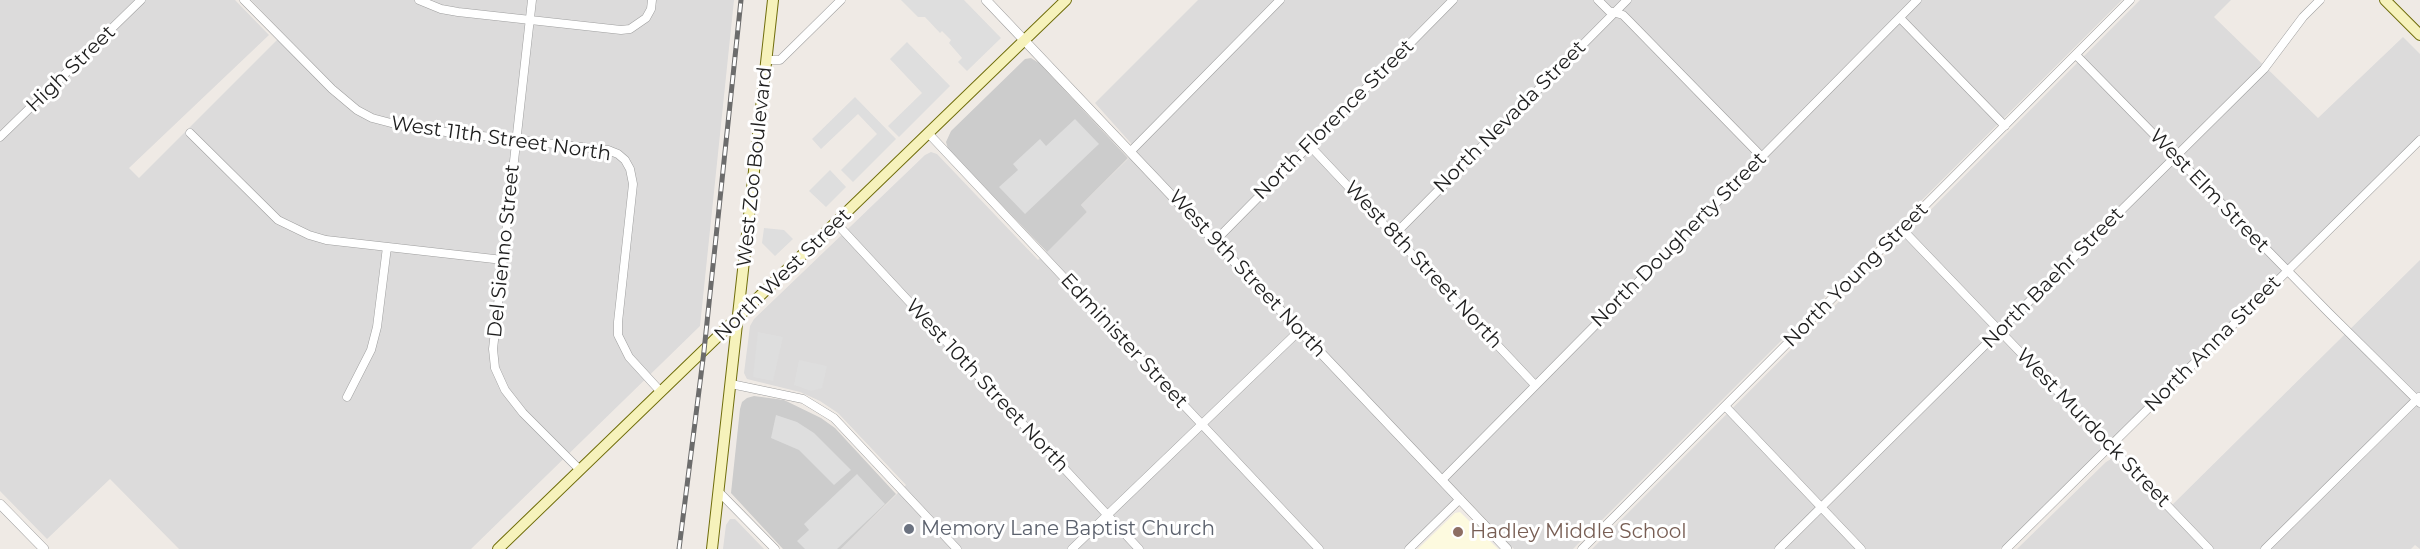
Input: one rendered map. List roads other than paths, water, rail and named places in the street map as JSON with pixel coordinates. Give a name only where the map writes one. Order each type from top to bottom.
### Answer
[{"type":"main road","name":"West Zoo Boulevard","points":[[712,549],[773,0]]},
{"type":"main road","name":"North West Street","points":[[498,549],[837,224],[1066,0]]},
{"type":"main road","points":[[2385,0],[2420,35]]},
{"type":"street","name":"High Street","points":[[0,137],[141,0]]},
{"type":"street","name":"West 11th Street North","points":[[244,0],[332,89],[357,110],[372,118],[410,128],[608,150],[618,154],[628,163],[633,184],[618,335],[629,357],[661,392]]},
{"type":"street","points":[[419,0],[441,9],[621,30],[630,29],[646,18],[651,9],[652,0]]},
{"type":"street","name":"Del Sienno Street","points":[[532,0],[493,349],[499,379],[505,390],[523,412],[580,470]]},
{"type":"street","points":[[766,60],[780,60],[841,0]]},
{"type":"street","name":"West 9th Street North","points":[[986,0],[1507,549]]},
{"type":"street","points":[[1131,151],[1280,0]]},
{"type":"street","name":"North Florence Street","points":[[1216,240],[1453,0]]},
{"type":"street","points":[[1598,0],[1609,11],[1623,15],[1762,156]]},
{"type":"street","name":"North Nevada Street","points":[[1394,235],[1627,0]]},
{"type":"street","name":"North Dougherty Street","points":[[1442,480],[1917,0]]},
{"type":"street","name":"North Young Street","points":[[1582,549],[2130,0]]},
{"type":"street","name":"North Baehr Street","points":[[1779,549],[2264,69],[2303,17],[2320,0]]},
{"type":"street","points":[[1899,18],[2005,126]]},
{"type":"street","name":"West Elm Street","points":[[2076,55],[2287,271],[2419,399]]},
{"type":"street","points":[[190,133],[278,220],[295,230],[326,240],[503,260]]},
{"type":"street","name":"Edminister Street","points":[[929,134],[1319,549]]},
{"type":"street","name":"North Anna Street","points":[[2006,549],[2420,140]]},
{"type":"street","name":"West 8th Street North","points":[[1310,146],[1535,385]]},
{"type":"street","name":"West 10th Street North","points":[[837,224],[1139,549]]},
{"type":"street","name":"West Murdock Street","points":[[1902,229],[2209,549]]},
{"type":"street","points":[[347,397],[371,350],[377,327],[387,247]]},
{"type":"street","points":[[1072,549],[1300,330]]},
{"type":"street","points":[[731,384],[803,399],[834,418],[957,549]]},
{"type":"street","points":[[2265,549],[2419,399]]},
{"type":"street","points":[[1725,406],[1861,549]]},
{"type":"street","points":[[719,492],[775,549]]},
{"type":"street","points":[[1409,549],[1460,499]]},
{"type":"street","points":[[0,504],[44,549]]},
{"type":"railway","points":[[679,549],[704,351],[741,0]]},
{"type":"place","name":"Memory Lane Baptist Church","points":[[909,529]]},
{"type":"place","name":"Hadley Middle School","points":[[1458,532]]}]
